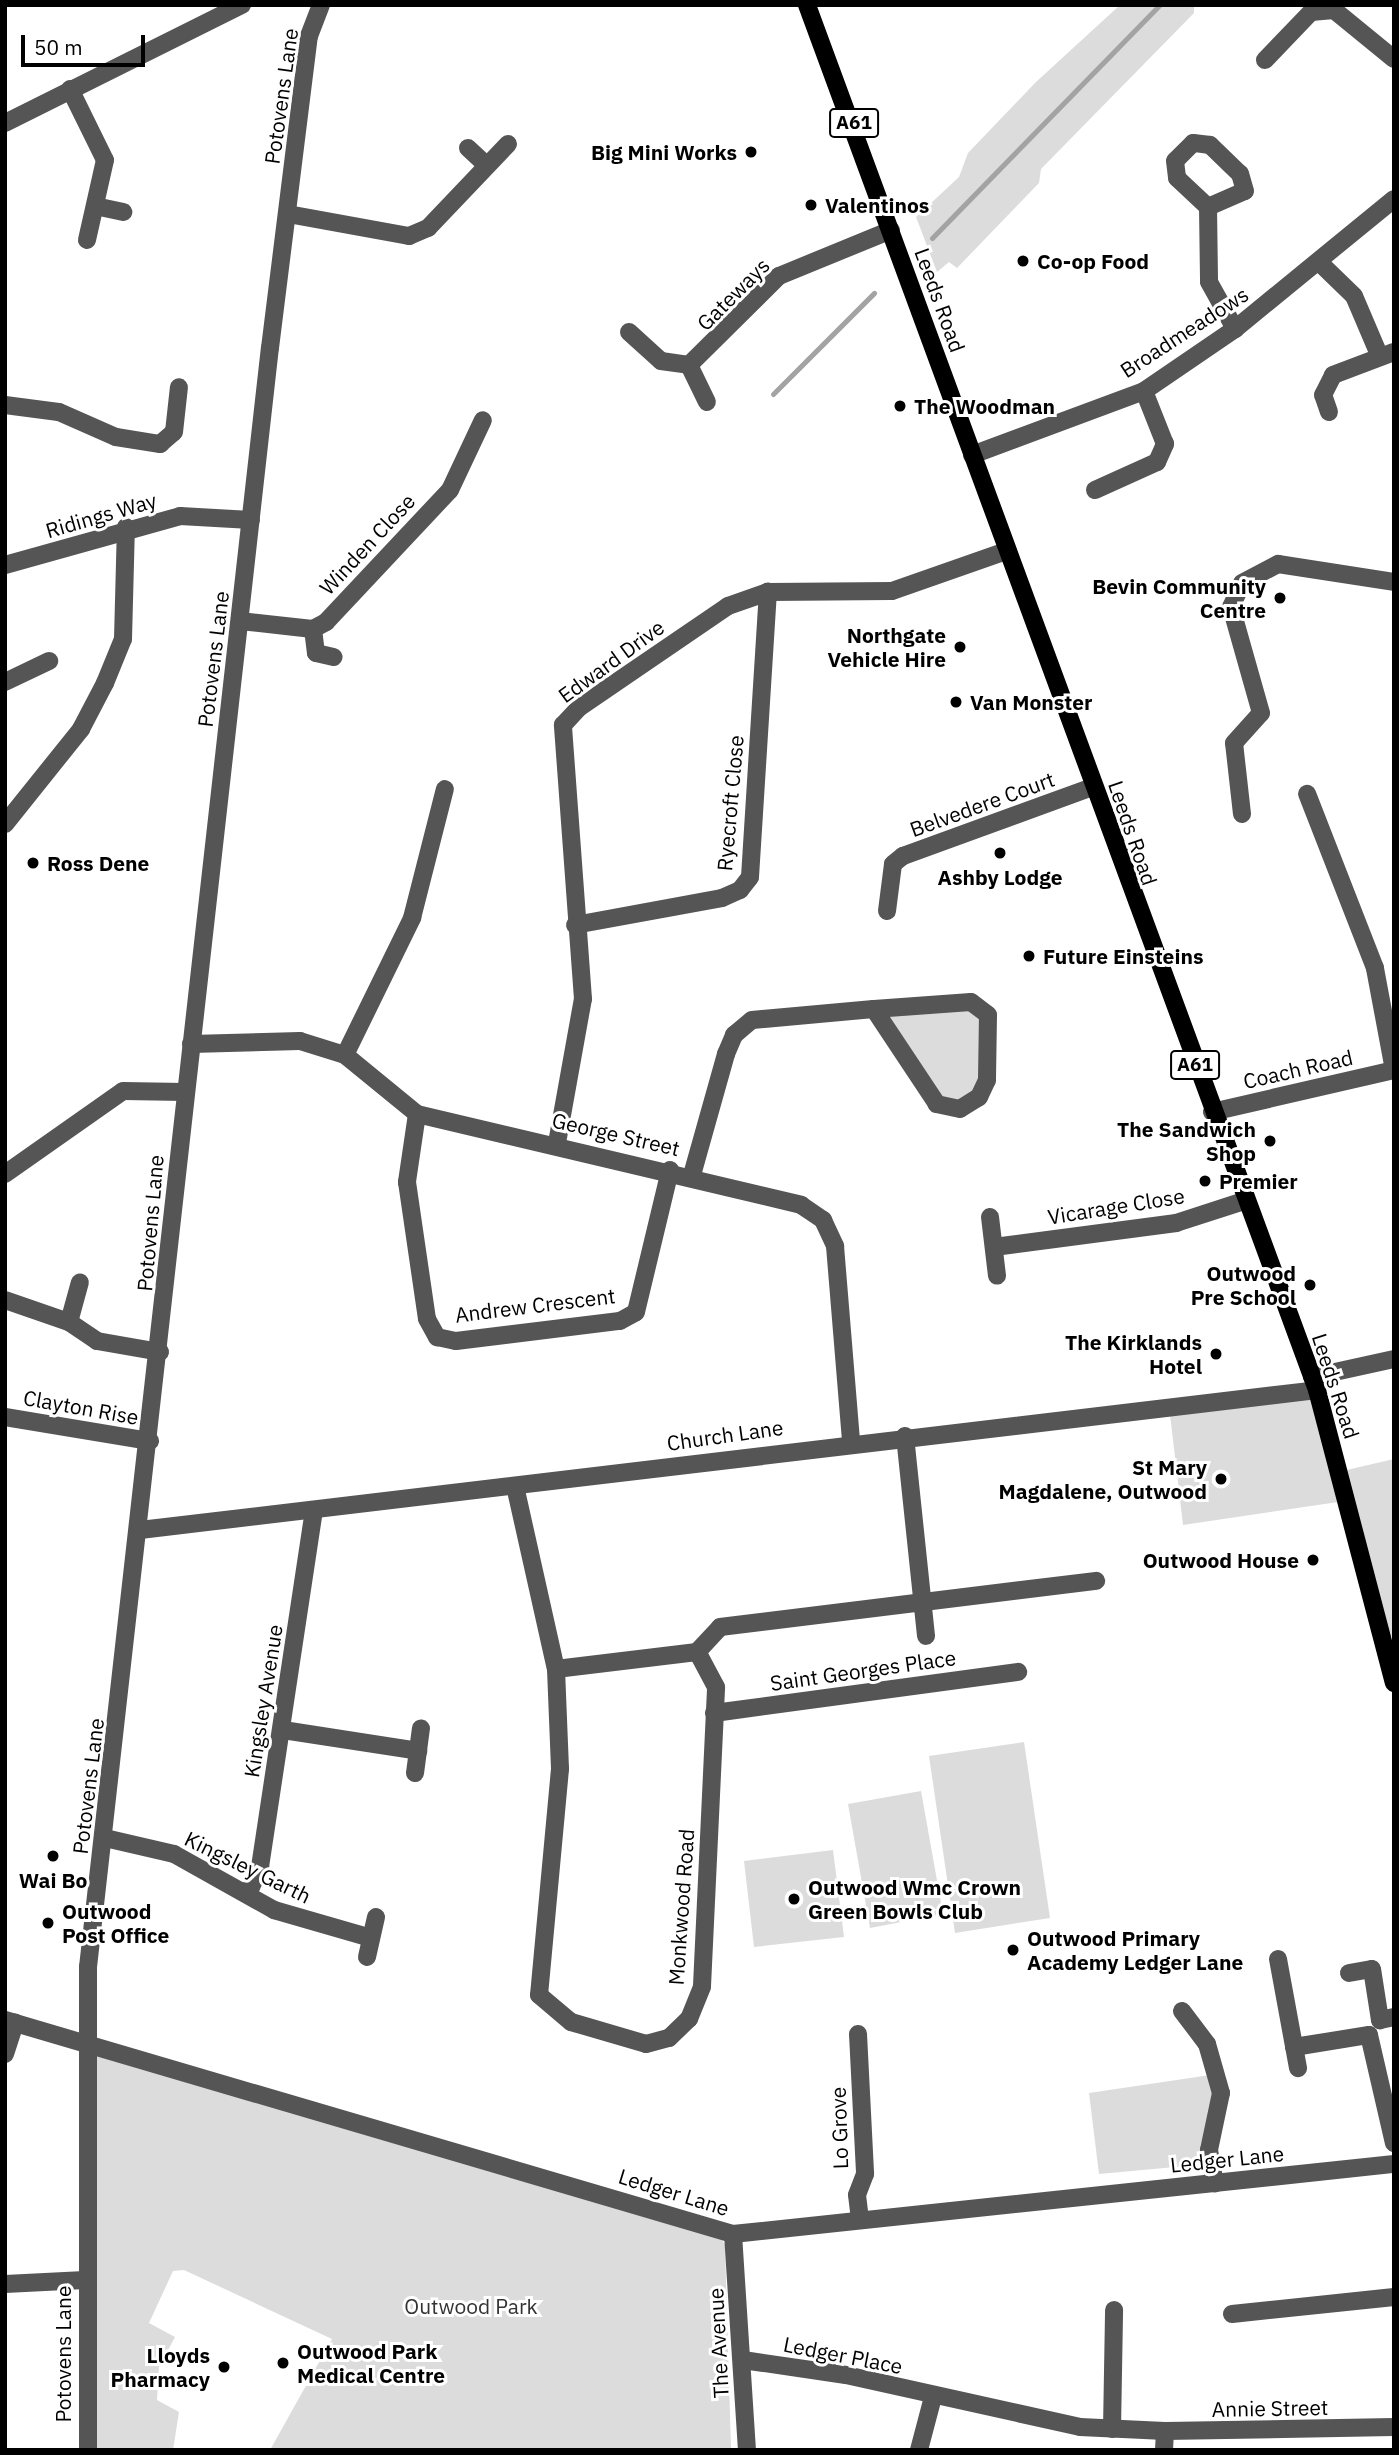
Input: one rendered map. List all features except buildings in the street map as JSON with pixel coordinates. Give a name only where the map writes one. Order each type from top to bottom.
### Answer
[{"type":"main road","name":"Leeds Road","points":[[807,5],[1244,1201],[1314,1384],[1394,1683]]},
{"type":"street","points":[[5,123],[242,5]]},
{"type":"street","name":"Potovens Lane","points":[[88,2450],[86,2042],[185,1092],[309,36],[321,5]]},
{"type":"street","points":[[1265,60],[1311,12],[1334,10],[1394,60]]},
{"type":"street","points":[[70,89],[105,159],[87,240]]},
{"type":"street","points":[[288,214],[409,236],[428,228],[508,144]]},
{"type":"street","points":[[468,148],[487,166]]},
{"type":"street","name":"Broadmeadows","points":[[972,455],[1143,391],[1235,329],[1394,199]]},
{"type":"street","points":[[95,206],[123,212]]},
{"type":"street","points":[[1208,207],[1209,282],[1235,329]]},
{"type":"street","name":"Gateways","points":[[689,365],[779,276],[891,230]]},
{"type":"street","points":[[1320,262],[1354,296],[1387,355],[1333,375],[1323,395],[1329,412]]},
{"type":"street","points":[[629,332],[661,361],[689,365],[707,402]]},
{"type":"street","points":[[5,405],[59,412],[116,437],[163,450],[174,432],[179,387]]},
{"type":"street","points":[[1095,490],[1157,462],[1165,444],[1143,391]]},
{"type":"street","name":"Winden Close","points":[[313,629],[450,490],[483,420]]},
{"type":"street","name":"Ridings Way","points":[[5,565],[126,527],[180,516],[251,520]]},
{"type":"street","points":[[5,824],[81,729],[109,672],[122,639],[126,527]]},
{"type":"street","name":"Edward Drive","points":[[557,1143],[583,999],[575,925],[563,725],[580,707],[728,606],[768,592],[892,591],[1006,551]]},
{"type":"street","points":[[1242,814],[1234,743],[1261,713],[1231,607],[1242,583],[1278,564],[1394,582]]},
{"type":"street","name":"Ryecroft Close","points":[[575,925],[722,898],[750,877],[768,592]]},
{"type":"street","points":[[240,621],[313,629],[316,653],[334,657]]},
{"type":"street","points":[[5,682],[49,661]]},
{"type":"street","name":"Belvedere Court","points":[[887,911],[893,864],[903,856],[1093,788]]},
{"type":"street","points":[[345,1055],[412,918],[444,789]]},
{"type":"street","points":[[1307,794],[1375,968],[1394,1070]]},
{"type":"street","points":[[692,1175],[734,1035],[752,1020],[874,1009],[971,1002],[988,1015],[986,1080],[979,1097],[960,1109],[937,1104],[874,1009]]},
{"type":"street","name":"George Street","points":[[191,1044],[300,1041],[345,1055],[417,1114],[557,1143],[774,1195],[823,1220],[840,1277],[851,1442]]},
{"type":"street","name":"Coach Road","points":[[1212,1112],[1394,1070]]},
{"type":"street","points":[[5,1174],[122,1091],[185,1092]]},
{"type":"street","name":"Andrew Crescent","points":[[417,1114],[407,1182],[427,1319],[437,1337],[456,1341],[620,1321],[635,1312],[670,1170]]},
{"type":"street","name":"Vicarage Close","points":[[994,1247],[1176,1223],[1244,1201]]},
{"type":"street","points":[[990,1217],[997,1276]]},
{"type":"street","points":[[69,1322],[80,1282]]},
{"type":"street","points":[[5,1300],[69,1322],[97,1341],[160,1352]]},
{"type":"street","name":"Church Lane","points":[[140,1530],[314,1512],[1314,1384],[1394,1359]]},
{"type":"street","name":"Clayton Rise","points":[[5,1417],[150,1441]]},
{"type":"street","points":[[905,1436],[920,1602],[926,1636]]},
{"type":"street","name":"Monkwood Road","points":[[515,1486],[556,1669],[560,1769],[538,1995],[549,2009],[609,2035],[646,2044],[669,2038],[689,2019],[702,1986],[716,1687],[697,1653]]},
{"type":"street","name":"Kingsley Avenue","points":[[248,1894],[260,1867],[283,1730],[314,1512]]},
{"type":"street","points":[[556,1669],[697,1653],[720,1627],[1096,1581]]},
{"type":"street","name":"Saint Georges Place","points":[[715,1713],[1018,1672]]},
{"type":"street","points":[[415,1773],[421,1728]]},
{"type":"street","points":[[283,1730],[418,1751]]},
{"type":"street","name":"Kingsley Garth","points":[[106,1838],[174,1854],[299,1920],[371,1938]]},
{"type":"street","points":[[367,1957],[376,1917]]},
{"type":"street","points":[[1278,1959],[1298,2068]]},
{"type":"street","points":[[1349,1973],[1371,1969],[1380,2020],[1394,2017]]},
{"type":"street","points":[[1182,2011],[1207,2045],[1222,2093],[1209,2150],[1215,2183]]},
{"type":"street","points":[[5,2054],[10,2021]]},
{"type":"street","name":"Ledger Lane","points":[[10,2021],[733,2234],[1394,2164]]},
{"type":"street","name":"Lo Grove","points":[[858,2034],[865,2174],[857,2195],[860,2220]]},
{"type":"street","points":[[1294,2047],[1370,2035],[1394,2143]]},
{"type":"street","name":"The Avenue","points":[[733,2234],[747,2450]]},
{"type":"street","points":[[5,2284],[86,2280]]},
{"type":"street","points":[[1232,2314],[1394,2297]]},
{"type":"street","points":[[1112,2429],[1114,2310]]},
{"type":"street","name":"Ledger Place","points":[[743,2360],[846,2375],[933,2397],[1112,2429],[1165,2431]]},
{"type":"street","points":[[919,2450],[933,2397]]},
{"type":"street","name":"Annie Street","points":[[1165,2431],[1394,2427]]},
{"type":"street","points":[[1164,2450],[1165,2431]]},
{"type":"green space","points":[[1120,5],[1194,5],[1194,13],[1041,169],[1039,183],[957,268],[949,262],[937,272],[916,217],[959,177],[968,153],[1036,82]]},
{"type":"green space","points":[[971,1002],[988,1015],[979,1097],[937,1104],[874,1009]]},
{"type":"green space","points":[[1317,1390],[1338,1472],[1394,1459],[1394,1636],[1382,1639],[1345,1501],[1183,1525],[1169,1406]]},
{"type":"green space","points":[[1024,1742],[1050,1918],[955,1933],[929,1756]]},
{"type":"green space","points":[[921,1791],[943,1914],[870,1928],[848,1804]]},
{"type":"green space","name":"Outwood Wmc Crown Green Bowls Club","points":[[833,1850],[844,1937],[754,1947],[744,1861]]},
{"type":"green space","name":"Outwood Park","points":[[86,2042],[714,2225],[725,2245],[731,2449],[270,2450],[332,2339],[184,2270],[173,2271],[149,2323],[175,2337],[159,2367],[157,2400],[179,2412],[173,2450],[87,2450]]},
{"type":"green space","points":[[1217,2074],[1209,2150],[1186,2166],[1099,2174],[1089,2093]]},
{"type":"waterway","points":[[932,238],[1159,5]]},
{"type":"waterway","points":[[773,394],[874,293]]},
{"type":"place","name":"Big Mini Works","points":[[751,152]]},
{"type":"place","name":"Valentinos","points":[[811,205]]},
{"type":"place","name":"Co-op Food","points":[[1023,261]]},
{"type":"place","name":"The Woodman","points":[[900,406]]},
{"type":"place","name":"Bevin Community Centre","points":[[1280,598]]},
{"type":"place","name":"Northgate Vehicle Hire","points":[[960,647]]},
{"type":"place","name":"Van Monster","points":[[956,702]]},
{"type":"place","name":"Ashby Lodge","points":[[1000,853]]},
{"type":"place","name":"Ross Dene","points":[[33,863]]},
{"type":"place","name":"Future Einsteins","points":[[1029,956]]},
{"type":"place","name":"The Sandwich Shop","points":[[1270,1141]]},
{"type":"place","name":"Premier","points":[[1205,1181]]},
{"type":"place","name":"Outwood Pre School","points":[[1310,1285]]},
{"type":"place","name":"The Kirklands Hotel","points":[[1216,1354]]},
{"type":"place","name":"St Mary Magdalene, Outwood","points":[[1221,1479]]},
{"type":"place","name":"Outwood House","points":[[1313,1560]]},
{"type":"place","name":"Wai Bo","points":[[53,1856]]},
{"type":"place","name":"Outwood Wmc Crown Green Bowls Club","points":[[794,1899]]},
{"type":"place","name":"Outwood Post Office","points":[[48,1923]]},
{"type":"place","name":"Outwood Primary Academy Ledger Lane","points":[[1013,1950]]},
{"type":"place","name":"Outwood Park Medical Centre","points":[[283,2363]]},
{"type":"place","name":"Lloyds Pharmacy","points":[[224,2367]]}]
